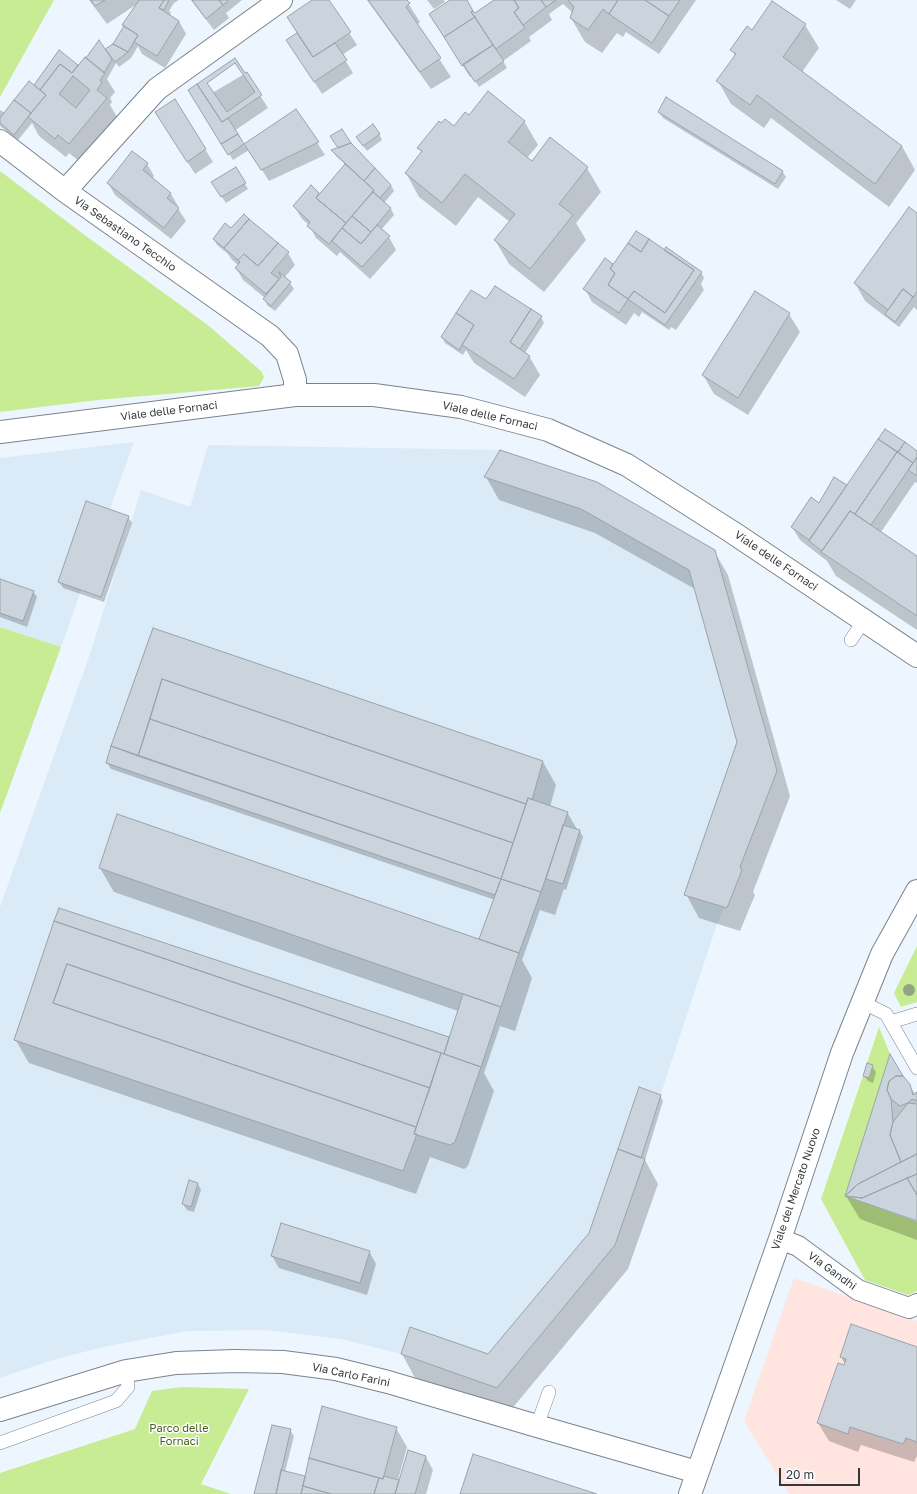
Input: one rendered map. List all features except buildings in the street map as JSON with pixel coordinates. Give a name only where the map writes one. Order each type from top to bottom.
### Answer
[{"type":"street","name":"Via Sebastiano Tecchio","points":[[280,0],[157,89],[65,191],[270,336],[287,354],[295,380],[295,395]]},
{"type":"street","points":[[0,141],[65,191]]},
{"type":"street","name":"Viale delle Fornaci","points":[[0,432],[295,395],[374,395],[461,407],[548,430],[627,466],[738,536],[917,656]]},
{"type":"street","name":"Viale del Mercato Nuovo","points":[[690,1494],[780,1239],[842,1052],[882,954],[917,891]]},
{"type":"street","name":"Via Gandhi","points":[[780,1239],[798,1246],[858,1290],[914,1307]]},
{"type":"street","name":"Via Carlo Farini","points":[[0,1410],[126,1371],[176,1363],[235,1361],[283,1362],[336,1370],[388,1382],[697,1472]]},
{"type":"lane","points":[[851,640],[864,620]]},
{"type":"lane","points":[[862,1002],[886,1014],[917,1068]]},
{"type":"lane","points":[[891,1022],[917,1014]]},
{"type":"lane","points":[[0,1443],[116,1400],[128,1387],[126,1371]]},
{"type":"lane","points":[[537,1426],[549,1392]]},
{"type":"shaded area","points":[[134,442],[61,647],[0,627],[0,458]]},
{"type":"shaded area","points":[[208,445],[500,450],[597,482],[715,550],[777,771],[740,867],[742,870],[727,908],[725,907],[717,924],[641,1158],[645,1159],[640,1178],[638,1179],[615,1245],[497,1388],[401,1354],[341,1339],[265,1330],[187,1331],[103,1347],[49,1361],[0,1378],[0,907],[91,651],[141,490],[190,507]]},
{"type":"shaded area","points":[[794,1278],[917,1321],[917,1494],[789,1494],[744,1421]]},
{"type":"green space","points":[[0,0],[54,0],[0,97]]},
{"type":"green space","points":[[0,171],[209,326],[261,371],[264,377],[259,386],[98,400],[0,412]]},
{"type":"green space","points":[[0,627],[61,647],[0,813]]},
{"type":"green space","points":[[917,946],[917,1002],[901,1007],[894,993]]},
{"type":"green space","points":[[879,1027],[890,1054],[845,1196],[917,1222],[917,1291],[908,1295],[865,1280],[821,1199],[863,1076],[870,1078],[873,1065],[867,1063]]},
{"type":"green space","name":"Parco delle Fornaci","points":[[182,1387],[249,1389],[201,1484],[231,1494],[0,1494],[0,1473],[135,1429],[152,1391]]}]
